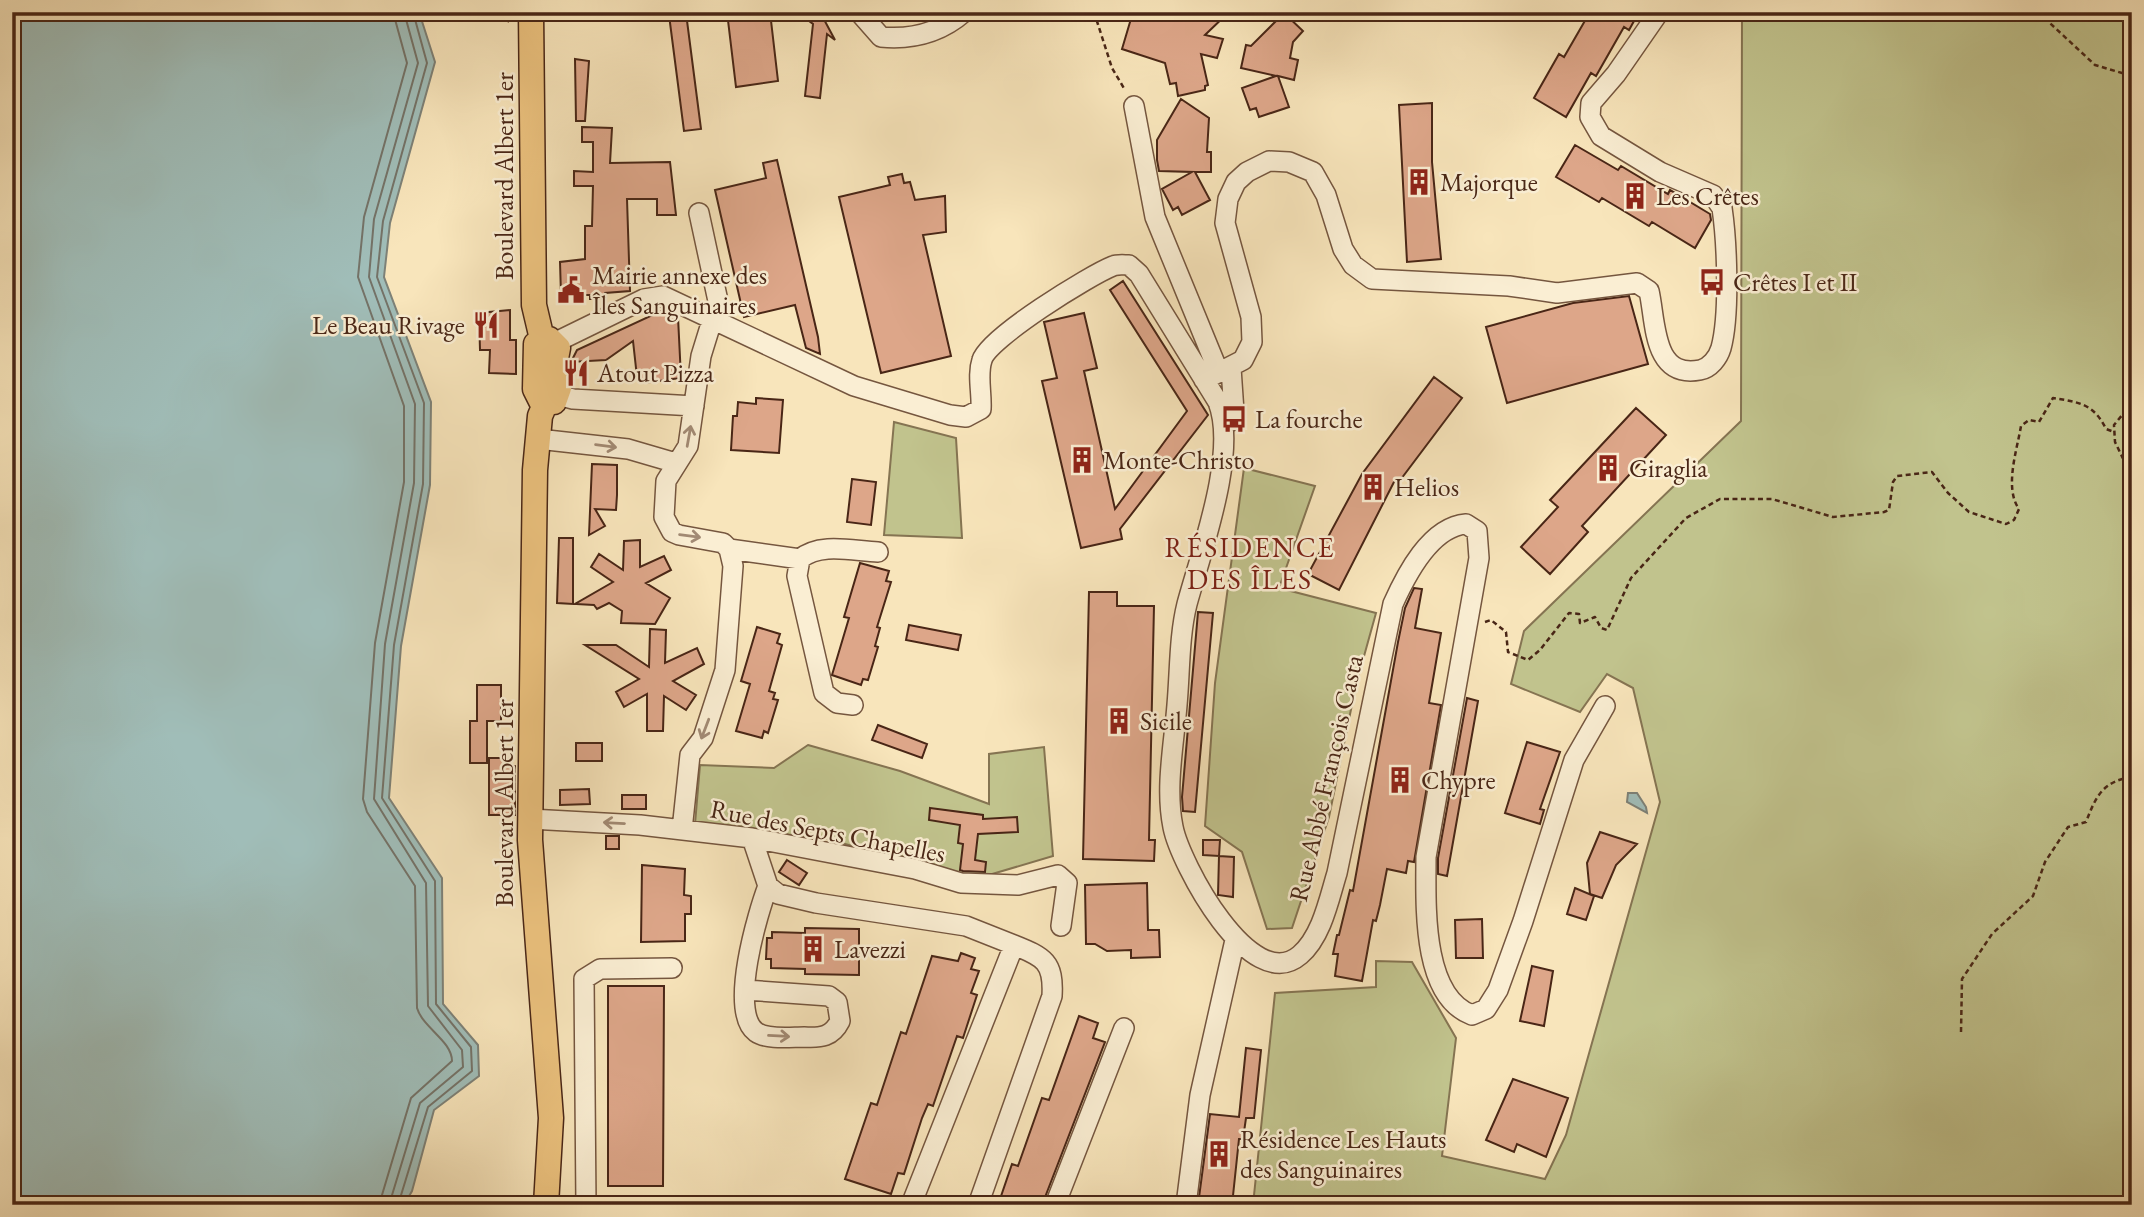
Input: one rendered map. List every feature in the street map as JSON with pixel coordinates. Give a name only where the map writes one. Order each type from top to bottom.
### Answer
[{"type":"main road","name":"Boulevard Albert 1er","points":[[531,12],[534,305],[557,339],[536,344],[535,389],[537,397],[552,399],[540,416],[538,439],[530,819],[532,896],[551,1118],[546,1205]]},
{"type":"street","points":[[859,12],[881,37],[903,39],[950,25],[964,12]]},
{"type":"street","points":[[1218,374],[1243,359],[1252,342],[1251,317],[1226,223],[1228,198],[1236,182],[1247,172],[1269,161],[1289,162],[1313,172],[1326,195],[1343,249],[1353,265],[1372,279],[1509,286],[1556,293],[1637,283],[1649,291],[1657,346],[1669,364],[1689,370],[1702,370],[1715,361],[1720,350],[1726,317],[1722,208],[1713,195],[1660,172],[1601,136],[1590,117],[1591,103],[1616,74],[1659,12]]},
{"type":"street","points":[[1134,106],[1155,217],[1234,412],[1229,422],[1223,424]]},
{"type":"street","points":[[699,213],[718,301],[701,356],[688,446],[666,481],[666,524],[679,535],[717,540],[729,549],[800,559]]},
{"type":"street","name":"Rue Abbé François Casta","points":[[713,319],[854,386],[950,415],[966,417],[981,409],[982,359],[988,348],[1008,331],[1116,264],[1129,265],[1139,274],[1218,374],[1218,402],[1223,424],[1213,512],[1183,631],[1171,808],[1176,838],[1207,902],[1235,940],[1265,959],[1293,960],[1302,954],[1324,916],[1337,873],[1393,604],[1408,573],[1435,540],[1455,525],[1466,524],[1477,531],[1479,558],[1426,857],[1433,962],[1444,993],[1459,1010],[1472,1015],[1486,1009],[1498,990],[1574,760],[1605,706]]},
{"type":"street","points":[[557,339],[653,296],[663,296],[713,319]]},
{"type":"street","points":[[552,399],[694,406]]},
{"type":"street","points":[[538,439],[628,449],[676,463]]},
{"type":"street","points":[[682,830],[690,755],[703,737],[725,670],[733,566],[729,549]]},
{"type":"street","points":[[853,705],[837,703],[824,693],[797,576],[800,559],[809,552],[822,549],[878,552]]},
{"type":"street","name":"Rue des Septs Chapelles","points":[[530,819],[752,838],[915,869],[961,883],[1018,885],[1058,875],[1067,883],[1061,926]]},
{"type":"street","points":[[746,990],[829,996],[836,1002],[840,1021],[830,1034],[819,1038],[766,1035],[755,1032],[750,1024],[746,990],[748,949],[768,886],[752,838]]},
{"type":"street","points":[[768,886],[792,899],[966,926],[1045,960],[1053,978],[1052,996],[978,1205]]},
{"type":"street","points":[[1186,1205],[1200,1096],[1235,940]]},
{"type":"street","points":[[911,1205],[1014,945]]},
{"type":"street","points":[[586,1205],[584,979],[600,969],[672,968]]},
{"type":"street","points":[[1055,1205],[1124,1028]]},
{"type":"path","points":[[1094,12],[1112,68],[1134,106]]},
{"type":"path","points":[[2038,12],[2095,65],[2132,76]]},
{"type":"path","points":[[1466,630],[1491,620],[1506,632],[1508,652],[1528,660],[1540,650],[1569,613],[1579,614],[1577,620],[1580,623],[1595,617],[1601,628],[1606,630],[1631,578],[1686,518],[1720,499],[1772,499],[1833,517],[1884,512],[1889,510],[1893,482],[1897,476],[1931,472],[1948,493],[1969,512],[2006,524],[2014,520],[2019,509],[2013,501],[2012,487],[2021,426],[2029,420],[2039,422],[2053,398],[2088,406],[2098,414],[2106,429],[2114,432]]},
{"type":"path","points":[[2132,403],[2114,425],[2115,442],[2132,477]]},
{"type":"path","points":[[1961,1032],[1962,979],[1992,934],[2033,896],[2045,862],[2068,827],[2086,822],[2095,800],[2114,780],[2132,777]]},
{"type":"green space","points":[[1742,12],[2132,12],[2132,1205],[1253,1205],[1275,993],[1376,987],[1376,961],[1412,962],[1456,1038],[1442,1156],[1545,1179],[1566,1135],[1660,802],[1633,688],[1607,674],[1580,712],[1511,684],[1524,631],[1741,421]]},
{"type":"green space","points":[[894,422],[956,438],[962,538],[884,535]]},
{"type":"green space","points":[[1244,468],[1315,486],[1279,588],[1376,613],[1356,685],[1329,817],[1292,928],[1267,929],[1242,852],[1205,826],[1215,683]]},
{"type":"green space","points":[[808,745],[900,771],[989,804],[989,754],[1044,747],[1053,856],[982,877],[958,875],[827,839],[695,824],[700,765],[774,768]]},
{"type":"water","points":[[12,12],[419,12],[435,62],[390,223],[384,277],[431,402],[430,485],[401,646],[389,798],[442,878],[443,1004],[478,1045],[479,1076],[434,1110],[412,1191],[404,1205],[12,1205]]},
{"type":"water","points":[[1628,793],[1637,793],[1647,813],[1627,802]]},
{"type":"building","points":[[727,12],[770,12],[778,81],[736,87]]},
{"type":"building","points":[[797,12],[820,12],[835,40],[827,34],[820,98],[805,96],[813,24]]},
{"type":"building","points":[[1133,12],[1229,12],[1205,35],[1223,39],[1217,58],[1201,54],[1208,85],[1205,90],[1178,96],[1176,83],[1170,84],[1165,63],[1122,49]]},
{"type":"building","points":[[1590,12],[1639,12],[1629,30],[1624,27],[1596,76],[1591,73],[1566,117],[1534,98],[1559,54],[1564,57]]},
{"type":"building","points":[[686,13],[701,129],[684,131],[669,15]]},
{"type":"building","points":[[1284,13],[1303,31],[1293,42],[1290,58],[1298,60],[1294,80],[1278,76],[1289,107],[1259,117],[1256,108],[1250,110],[1242,88],[1276,76],[1241,68],[1246,45],[1251,46]]},
{"type":"building","points":[[575,59],[589,61],[585,121],[576,121]]},
{"type":"building","points":[[1181,99],[1209,118],[1207,152],[1211,152],[1211,172],[1195,172],[1210,200],[1182,215],[1178,207],[1173,210],[1162,189],[1192,172],[1159,171],[1157,160],[1157,140]]},
{"type":"building","name":"Majorque","points":[[1432,103],[1432,162],[1441,259],[1407,262],[1399,105]]},
{"type":"building","points":[[582,127],[612,128],[610,163],[670,162],[676,215],[657,215],[657,199],[627,199],[630,291],[605,293],[605,299],[590,299],[590,295],[561,295],[560,262],[585,259],[585,226],[592,226],[593,186],[574,186],[574,171],[593,172],[593,142],[582,142]]},
{"type":"building","name":"Les Crêtes","points":[[1575,145],[1618,170],[1621,166],[1668,194],[1670,190],[1710,214],[1711,220],[1695,248],[1652,222],[1649,226],[1602,198],[1599,202],[1556,177]]},
{"type":"building","points":[[777,160],[820,354],[806,348],[795,305],[744,317],[715,190],[766,178],[763,163]]},
{"type":"building","points":[[902,174],[904,183],[910,182],[915,200],[945,196],[946,232],[923,235],[951,356],[881,373],[839,197],[890,185],[888,177]]},
{"type":"building","name":"Monte-Christo","points":[[1123,281],[1208,415],[1120,529],[1122,539],[1081,548],[1042,381],[1057,378],[1044,322],[1084,313],[1097,368],[1084,371],[1115,509],[1187,411],[1110,290]]},
{"type":"building","points":[[1629,296],[1648,364],[1507,403],[1486,327],[1573,303]]},
{"type":"building","points":[[510,310],[510,340],[516,340],[516,374],[489,373],[490,350],[480,350],[479,313]]},
{"type":"building","points":[[661,311],[678,317],[681,378],[644,383],[637,377],[633,341],[606,360],[571,362],[577,350]]},
{"type":"building","name":"Helios","points":[[1434,377],[1462,398],[1398,483],[1395,480],[1339,590],[1308,574],[1362,474]]},
{"type":"building","points":[[756,398],[783,400],[779,453],[731,450],[733,416],[737,416],[738,402],[756,404]]},
{"type":"building","name":"Giraglia","points":[[1636,408],[1666,435],[1582,526],[1588,532],[1550,574],[1521,547],[1558,507],[1550,500]]},
{"type":"building","points":[[592,464],[617,465],[617,495],[616,510],[595,509],[605,526],[589,535]]},
{"type":"building","points":[[852,479],[876,482],[871,525],[847,522]]},
{"type":"building","points":[[559,538],[573,538],[573,604],[557,603]]},
{"type":"building","points":[[640,540],[640,567],[664,556],[671,570],[646,583],[670,598],[655,624],[621,623],[622,611],[609,603],[597,609],[594,605],[575,604],[613,582],[591,567],[599,554],[623,570],[624,541]]},
{"type":"building","points":[[860,563],[889,571],[886,581],[891,582],[877,627],[880,628],[875,646],[878,647],[868,680],[863,679],[861,685],[832,675],[849,618],[844,617]]},
{"type":"building","name":"Chypre","points":[[1414,588],[1422,589],[1415,628],[1441,633],[1429,703],[1441,705],[1414,862],[1408,861],[1406,873],[1387,869],[1376,921],[1373,920],[1362,981],[1335,976],[1338,954],[1333,954],[1350,890],[1353,891],[1398,642],[1405,608]]},
{"type":"building","name":"Sicile","points":[[1089,592],[1117,592],[1117,606],[1154,606],[1149,840],[1155,840],[1154,861],[1083,859]]},
{"type":"building","points":[[1198,612],[1213,613],[1195,812],[1183,811],[1182,797]]},
{"type":"building","points":[[909,625],[961,635],[958,650],[906,640]]},
{"type":"building","points":[[757,627],[780,634],[777,643],[782,645],[769,691],[775,693],[773,699],[778,700],[768,733],[764,731],[762,738],[736,731],[750,684],[741,681]]},
{"type":"building","points":[[650,629],[666,630],[665,663],[697,648],[704,664],[673,681],[696,695],[686,710],[664,696],[663,731],[647,731],[647,694],[624,707],[616,692],[639,679],[585,645],[616,645],[649,667]]},
{"type":"building","points":[[477,685],[501,685],[501,721],[487,721],[487,763],[470,763],[470,721],[477,721]]},
{"type":"building","points":[[1467,698],[1478,701],[1447,876],[1438,874],[1438,858]]},
{"type":"building","points":[[878,725],[927,744],[922,758],[872,740]]},
{"type":"building","points":[[1527,742],[1560,752],[1540,809],[1544,810],[1540,824],[1505,813]]},
{"type":"building","points":[[576,743],[602,743],[602,761],[576,761]]},
{"type":"building","points":[[489,758],[509,758],[509,765],[515,766],[515,815],[489,815]]},
{"type":"building","points":[[589,789],[590,804],[560,805],[560,790]]},
{"type":"building","points":[[622,795],[646,795],[646,809],[622,809]]},
{"type":"building","points":[[930,808],[983,815],[983,819],[1017,817],[1018,832],[978,834],[975,860],[986,862],[985,872],[963,871],[960,870],[963,844],[958,843],[960,825],[929,820]]},
{"type":"building","points":[[1600,832],[1637,844],[1616,865],[1602,898],[1590,894],[1587,863]]},
{"type":"building","points":[[606,836],[619,836],[619,849],[606,849]]},
{"type":"building","points":[[1203,840],[1220,840],[1219,856],[1203,855]]},
{"type":"building","points":[[1219,856],[1234,857],[1233,897],[1218,895]]},
{"type":"building","points":[[787,860],[807,873],[799,885],[779,872]]},
{"type":"building","points":[[642,865],[685,869],[684,895],[691,896],[691,914],[685,914],[685,941],[641,942]]},
{"type":"building","points":[[1147,883],[1148,930],[1159,930],[1160,957],[1131,958],[1131,950],[1107,951],[1095,944],[1086,944],[1085,885]]},
{"type":"building","points":[[1575,888],[1594,896],[1586,920],[1567,914]]},
{"type":"building","points":[[1482,919],[1483,958],[1456,958],[1455,920]]},
{"type":"building","name":"Lavezzi","points":[[805,928],[859,929],[859,975],[805,974],[805,969],[771,968],[771,959],[766,959],[767,938],[772,938],[772,932],[805,933]]},
{"type":"building","points":[[961,953],[975,958],[971,969],[979,971],[971,993],[977,995],[963,1038],[957,1036],[933,1106],[928,1104],[922,1118],[904,1174],[898,1173],[891,1194],[845,1179],[871,1103],[877,1105],[901,1032],[906,1034],[932,956],[958,961]]},
{"type":"building","points":[[1532,966],[1553,971],[1544,1026],[1520,1021]]},
{"type":"building","points":[[608,986],[664,986],[663,1186],[608,1186]]},
{"type":"building","points":[[1079,1016],[1098,1023],[1093,1038],[1105,1042],[1042,1205],[998,1205],[1012,1164],[1018,1166],[1042,1098],[1049,1100]]},
{"type":"building","name":"Résidence Les Hauts des Sanguinaires","points":[[1246,1048],[1261,1050],[1254,1118],[1246,1118],[1243,1139],[1239,1139],[1232,1205],[1198,1205],[1210,1114],[1239,1117]]},
{"type":"building","points":[[1513,1079],[1568,1098],[1546,1157],[1517,1144],[1514,1152],[1486,1140]]},
{"type":"place","name":"Majorque","points":[[1419,182]]},
{"type":"place","name":"Les Crêtes","points":[[1635,196]]},
{"type":"place","name":"Crêtes I et II","points":[[1712,282]]},
{"type":"place","name":"Mairie annexe des Îles Sanguinaires","points":[[571,290]]},
{"type":"place","name":"Le Beau Rivage","points":[[486,325]]},
{"type":"place","name":"Atout Pizza","points":[[576,373]]},
{"type":"place","name":"La fourche","points":[[1234,419]]},
{"type":"place","name":"Monte-Christo","points":[[1082,460]]},
{"type":"place","name":"Giraglia","points":[[1608,468]]},
{"type":"place","name":"Helios","points":[[1373,487]]},
{"type":"place","name":"Sicile","points":[[1119,721]]},
{"type":"place","name":"Chypre","points":[[1400,780]]},
{"type":"place","name":"Lavezzi","points":[[813,949]]},
{"type":"place","name":"Résidence Les Hauts des Sanguinaires","points":[[1219,1154]]},
{"type":"district","name":"RÉSIDENCE DES ÎLES","points":[[1250,563]]}]
